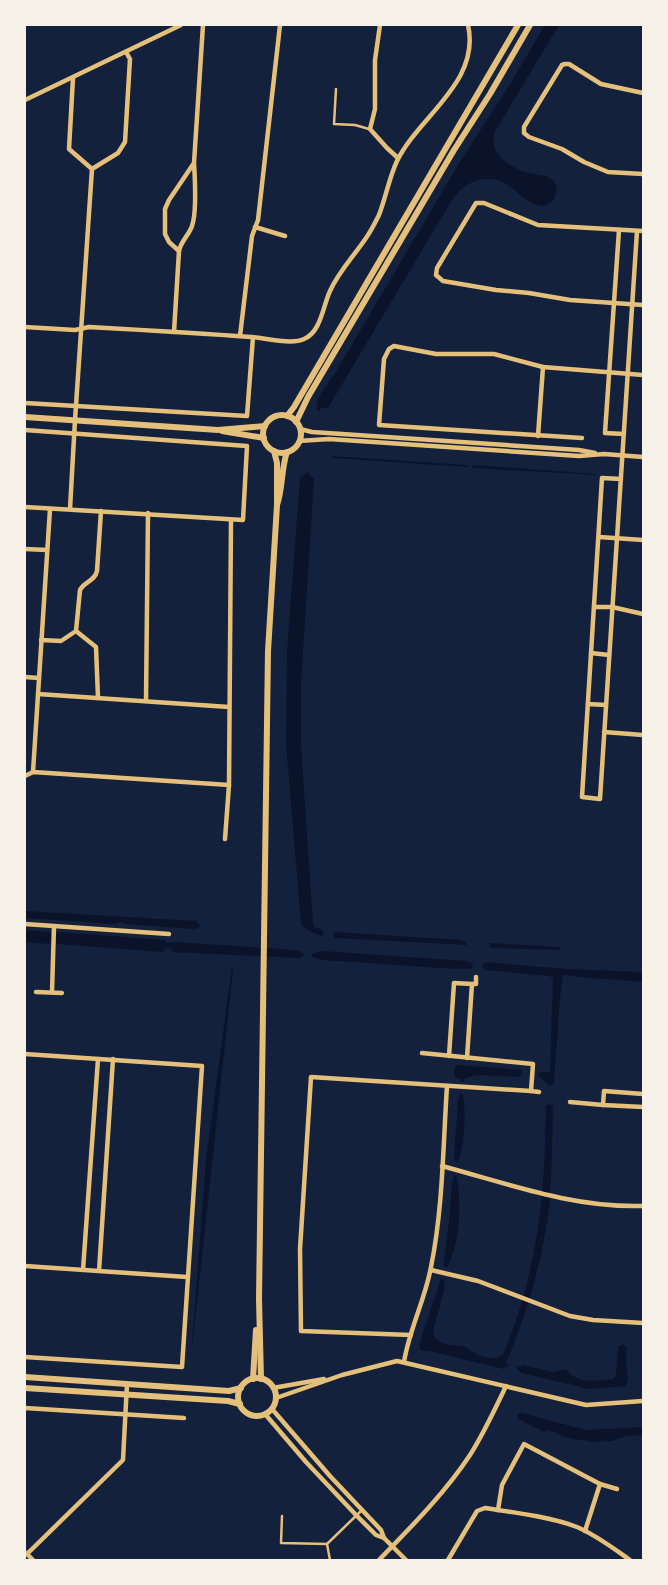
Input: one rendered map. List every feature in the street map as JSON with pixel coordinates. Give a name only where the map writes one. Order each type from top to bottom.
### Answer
[{"type":"main road","points":[[287,416],[518,25]]},
{"type":"main road","points":[[296,422],[308,397],[530,25]]},
{"type":"main road","points":[[25,416],[218,430],[265,426],[274,417],[287,416],[296,422],[300,429],[299,441],[295,448],[288,452],[274,451]]},
{"type":"main road","points":[[265,426],[264,438],[268,446],[274,451],[277,462],[276,497],[278,505]]},
{"type":"main road","points":[[218,430],[264,438]]},
{"type":"main road","points":[[261,1379],[259,1299],[268,651],[278,505],[284,463],[288,452]]},
{"type":"main road","points":[[253,1379],[259,1299]]},
{"type":"main road","points":[[25,1377],[228,1391],[241,1388]]},
{"type":"main road","points":[[253,1379],[261,1379],[268,1382],[273,1388],[276,1398],[272,1409],[265,1414],[257,1416],[249,1414],[244,1410],[240,1404],[239,1394],[246,1382],[253,1379]]},
{"type":"main road","points":[[25,1388],[228,1401],[240,1404]]},
{"type":"street","points":[[25,100],[181,25]]},
{"type":"street","points":[[174,332],[179,250],[193,225],[194,163],[203,25]]},
{"type":"street","points":[[240,336],[252,236],[258,220],[280,25]]},
{"type":"street","points":[[380,25],[375,66],[375,109],[370,129],[398,158]]},
{"type":"street","points":[[25,327],[75,330],[89,327],[296,341],[307,338],[314,332],[335,280],[371,230],[380,212],[398,158],[411,139],[443,101],[456,81],[469,51],[468,25]]},
{"type":"street","points":[[92,169],[122,150],[125,142],[130,59],[126,52]]},
{"type":"street","points":[[643,94],[601,84],[569,64],[565,64],[562,65],[524,127],[524,132],[529,137],[562,149],[584,162],[608,172],[643,174]]},
{"type":"street","points":[[73,78],[69,149],[92,169]]},
{"type":"street","points":[[179,250],[169,242],[165,234],[165,209],[194,163]]},
{"type":"street","points":[[70,509],[92,169]]},
{"type":"street","points":[[621,479],[602,478],[582,797],[600,798],[628,374],[633,304],[640,231],[538,225],[478,202],[436,271],[436,275],[440,280],[452,283],[570,300],[633,304],[643,305]]},
{"type":"street","points":[[255,227],[285,236]]},
{"type":"street","points":[[619,230],[605,433],[624,434]]},
{"type":"street","points":[[25,403],[247,416],[253,337]]},
{"type":"street","points":[[582,438],[379,425],[384,359],[389,349],[394,346],[436,354],[494,354],[543,367],[643,375]]},
{"type":"street","points":[[538,436],[543,367]]},
{"type":"street","points":[[300,429],[312,432],[580,450],[643,457]]},
{"type":"street","points":[[25,430],[247,446],[242,520],[25,507]]},
{"type":"street","points":[[463,448],[464,431]]},
{"type":"street","points":[[299,441],[329,439],[578,456],[604,454]]},
{"type":"street","points":[[33,772],[50,509]]},
{"type":"street","points":[[41,640],[61,641],[76,630],[80,590],[83,585],[95,577],[97,571],[101,511]]},
{"type":"street","points":[[146,701],[148,513]]},
{"type":"street","points":[[226,839],[229,786],[231,520]]},
{"type":"street","points":[[599,537],[643,540]]},
{"type":"street","points":[[25,548],[47,550]]},
{"type":"street","points":[[594,607],[612,607],[643,614]]},
{"type":"street","points":[[76,630],[96,647],[98,698]]},
{"type":"street","points":[[591,653],[609,655]]},
{"type":"street","points":[[25,677],[39,678]]},
{"type":"street","points":[[38,694],[229,708]]},
{"type":"street","points":[[588,704],[606,705]]},
{"type":"street","points":[[604,732],[643,735]]},
{"type":"street","points":[[25,776],[33,772],[229,786]]},
{"type":"street","points":[[25,924],[170,934]]},
{"type":"street","points":[[52,992],[54,926]]},
{"type":"street","points":[[449,1056],[454,983],[476,984],[476,977]]},
{"type":"street","points":[[467,1058],[472,984]]},
{"type":"street","points":[[36,992],[62,993]]},
{"type":"street","points":[[422,1053],[533,1064],[531,1091]]},
{"type":"street","points":[[25,1054],[202,1066],[182,1367],[25,1357]]},
{"type":"street","points":[[83,1270],[98,1058]]},
{"type":"street","points":[[99,1271],[113,1060]]},
{"type":"street","points":[[411,1335],[301,1331],[300,1249],[311,1077],[539,1092]]},
{"type":"street","points":[[404,1362],[431,1270],[438,1224],[447,1086]]},
{"type":"street","points":[[603,1105],[604,1091],[643,1094]]},
{"type":"street","points":[[570,1102],[643,1107]]},
{"type":"street","points":[[442,1166],[550,1197],[592,1204],[643,1206]]},
{"type":"street","points":[[25,1266],[188,1277]]},
{"type":"street","points":[[431,1270],[478,1281],[570,1316],[593,1320],[643,1322]]},
{"type":"street","points":[[276,1398],[342,1375],[390,1362],[404,1362],[586,1405],[643,1402]]},
{"type":"street","points":[[273,1388],[342,1375]]},
{"type":"street","points":[[32,1560],[26,1553],[123,1460],[127,1384]]},
{"type":"street","points":[[379,1560],[413,1525],[458,1471],[480,1437],[506,1386]]},
{"type":"street","points":[[25,1408],[184,1418]]},
{"type":"street","points":[[272,1409],[382,1530],[384,1538]]},
{"type":"street","points":[[265,1414],[356,1516],[376,1535],[384,1538],[406,1560]]},
{"type":"street","points":[[498,1510],[502,1485],[524,1444],[600,1484],[617,1489]]},
{"type":"street","points":[[585,1531],[600,1484]]},
{"type":"street","points":[[448,1560],[477,1511],[485,1508],[556,1521],[585,1531],[630,1560]]},
{"type":"lane","points":[[336,89],[334,124],[370,129]]},
{"type":"lane","points":[[282,1516],[281,1543],[327,1544],[362,1510]]},
{"type":"lane","points":[[327,1544],[330,1560]]},
{"type":"water","points":[[545,25],[559,25],[493,138],[497,152],[507,163],[522,171],[546,176],[551,179],[557,189],[554,200],[545,206],[536,205],[507,185],[490,179],[475,181],[460,190],[452,200],[328,408],[320,408],[320,411],[317,411],[317,401],[322,392],[334,375],[458,165]]},
{"type":"water","points":[[332,456],[467,465],[468,467],[332,458]]},
{"type":"water","points":[[473,465],[596,474],[596,475],[472,468]]},
{"type":"water","points":[[306,472],[314,479],[301,686],[301,745],[313,923],[315,927],[323,930],[323,936],[308,930],[301,924],[286,744],[287,652],[300,477],[306,474]]},
{"type":"water","points":[[25,911],[196,921],[200,926],[193,929],[125,924],[121,922],[114,924],[25,918]]},
{"type":"water","points":[[25,930],[50,932],[52,935],[56,935],[58,932],[164,940],[167,943],[283,949],[300,951],[304,954],[299,958],[275,957],[173,952],[170,948],[166,948],[163,952],[57,944],[56,940],[52,940],[49,944],[25,942]]},
{"type":"water","points":[[335,932],[462,940],[467,945],[335,938],[333,935]]},
{"type":"water","points":[[491,943],[560,947],[561,950],[491,948],[489,946]]},
{"type":"water","points":[[322,951],[467,961],[473,964],[473,967],[469,969],[328,961],[312,957],[312,954]]},
{"type":"water","points":[[486,962],[567,969],[643,972],[643,982],[563,976],[554,1083],[550,1086],[538,1075],[540,1072],[548,1072],[550,1070],[553,978],[549,976],[485,970],[482,966]]},
{"type":"water","points":[[232,967],[233,971],[191,1358],[206,1159]]},
{"type":"water","points":[[457,1065],[522,1070],[522,1074],[519,1077],[476,1075],[461,1082],[461,1079],[454,1076],[454,1068]]},
{"type":"water","points":[[460,1093],[463,1094],[464,1128],[462,1146],[458,1162],[456,1162],[454,1156]]},
{"type":"water","points":[[549,1104],[553,1106],[550,1196],[546,1229],[533,1288],[521,1326],[506,1363],[509,1365],[508,1367],[504,1369],[429,1351],[421,1351],[419,1345],[441,1279],[444,1280],[445,1287],[433,1332],[435,1338],[445,1344],[464,1346],[472,1352],[488,1358],[499,1357],[503,1354],[523,1298],[536,1241],[545,1154],[546,1106]]},
{"type":"water","points":[[454,1176],[457,1177],[459,1223],[452,1257],[447,1267],[444,1267],[452,1183]]},
{"type":"water","points":[[623,1344],[627,1348],[628,1380],[625,1386],[589,1389],[521,1373],[517,1369],[517,1367],[523,1365],[553,1372],[566,1369],[570,1374],[581,1379],[593,1381],[613,1379],[616,1376],[618,1347]]},
{"type":"water","points":[[522,1413],[586,1430],[643,1427],[643,1435],[627,1436],[612,1441],[591,1442],[564,1437],[549,1430],[544,1432],[518,1419],[517,1414]]}]
